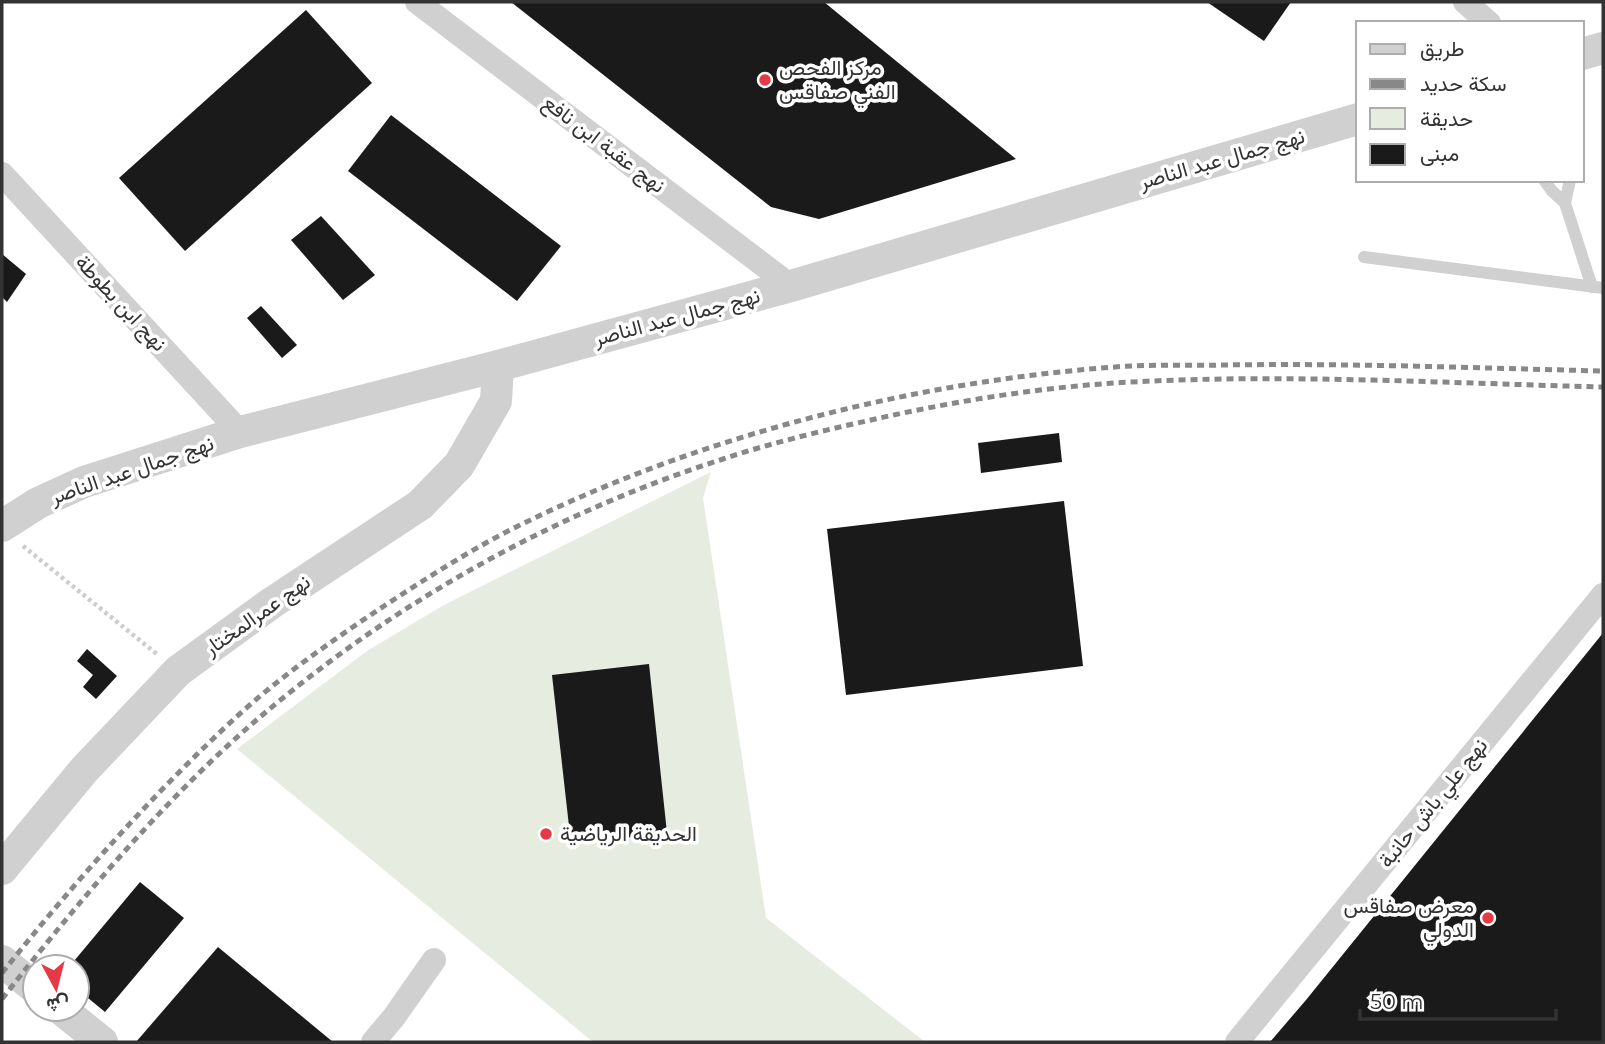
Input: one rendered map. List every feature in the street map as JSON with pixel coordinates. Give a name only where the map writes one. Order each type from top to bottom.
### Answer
[{"type":"street","name":"نهج عقبة ابن نافع","points":[[417,2],[791,286]]},
{"type":"street","points":[[1465,2],[1487,21]]},
{"type":"street","points":[[1584,53],[1603,48]]},
{"type":"street","name":"نهج جمال عبد الناصر","points":[[12,536],[38,503],[84,482],[240,432],[498,366],[791,286],[1356,120]]},
{"type":"street","name":"نهج ابن بطوطة","points":[[2,174],[240,432]]},
{"type":"street","name":"نهج عمرالمختار","points":[[2,869],[85,770],[178,671],[273,602],[420,505],[459,465],[496,401],[498,366]]},
{"type":"street","name":"نهج علي باش حانبة","points":[[1237,1042],[1603,596]]},
{"type":"street","points":[[373,1042],[434,960]]},
{"type":"street","points":[[2,961],[21,977]]},
{"type":"street","points":[[78,1023],[102,1042]]},
{"type":"lane","points":[[1364,257],[1597,287],[1565,203],[1545,182]]},
{"type":"lane","points":[[1565,203],[1570,182]]},
{"type":"path","points":[[12,536],[178,671]]},
{"type":"green space","name":"الحديقة الرياضية","points":[[711,472],[703,498],[766,918],[925,1042],[593,1042],[237,749],[367,651],[444,605]]},
{"type":"building","name":"مركز الفحص الفني صفاقس","points":[[511,2],[824,2],[1016,159],[819,219],[771,207]]},
{"type":"building","points":[[1207,2],[1291,2],[1264,41]]},
{"type":"building","points":[[306,10],[372,83],[185,251],[119,178]]},
{"type":"building","points":[[391,115],[561,246],[517,301],[348,171]]},
{"type":"building","points":[[321,216],[375,275],[343,300],[291,240]]},
{"type":"building","points":[[2,254],[26,274],[7,302],[2,297]]},
{"type":"building","points":[[261,306],[297,345],[282,358],[247,318]]},
{"type":"building","points":[[1059,433],[1062,462],[981,473],[978,443]]},
{"type":"building","points":[[1064,501],[1083,666],[846,695],[827,529]]},
{"type":"building","name":"معرض صفاقس الدولي","points":[[1603,633],[1603,1042],[1270,1042],[1306,1000]]},
{"type":"building","points":[[87,649],[117,676],[96,699],[83,687],[93,675],[77,661]]},
{"type":"building","points":[[649,664],[667,833],[571,844],[552,675]]},
{"type":"building","points":[[140,882],[184,918],[105,1012],[91,1000],[91,953],[81,953]]},
{"type":"building","points":[[218,947],[333,1042],[136,1042]]},
{"type":"railway","points":[[2,973],[84,874],[142,811],[233,720],[287,674],[384,606],[482,545],[586,495],[658,466],[732,440],[885,400],[1038,374],[1129,366],[1271,365],[1603,371]]},
{"type":"railway","points":[[2,999],[148,825],[245,730],[298,686],[353,644],[470,570],[531,537],[658,482],[743,452],[827,430],[945,405],[1058,388],[1114,383],[1236,379],[1603,387]]},
{"type":"place","name":"مركز الفحص الفني صفاقس","points":[[765,80]]},
{"type":"place","name":"الحديقة الرياضية","points":[[546,834]]},
{"type":"place","name":"معرض صفاقس الدولي","points":[[1488,918]]}]
